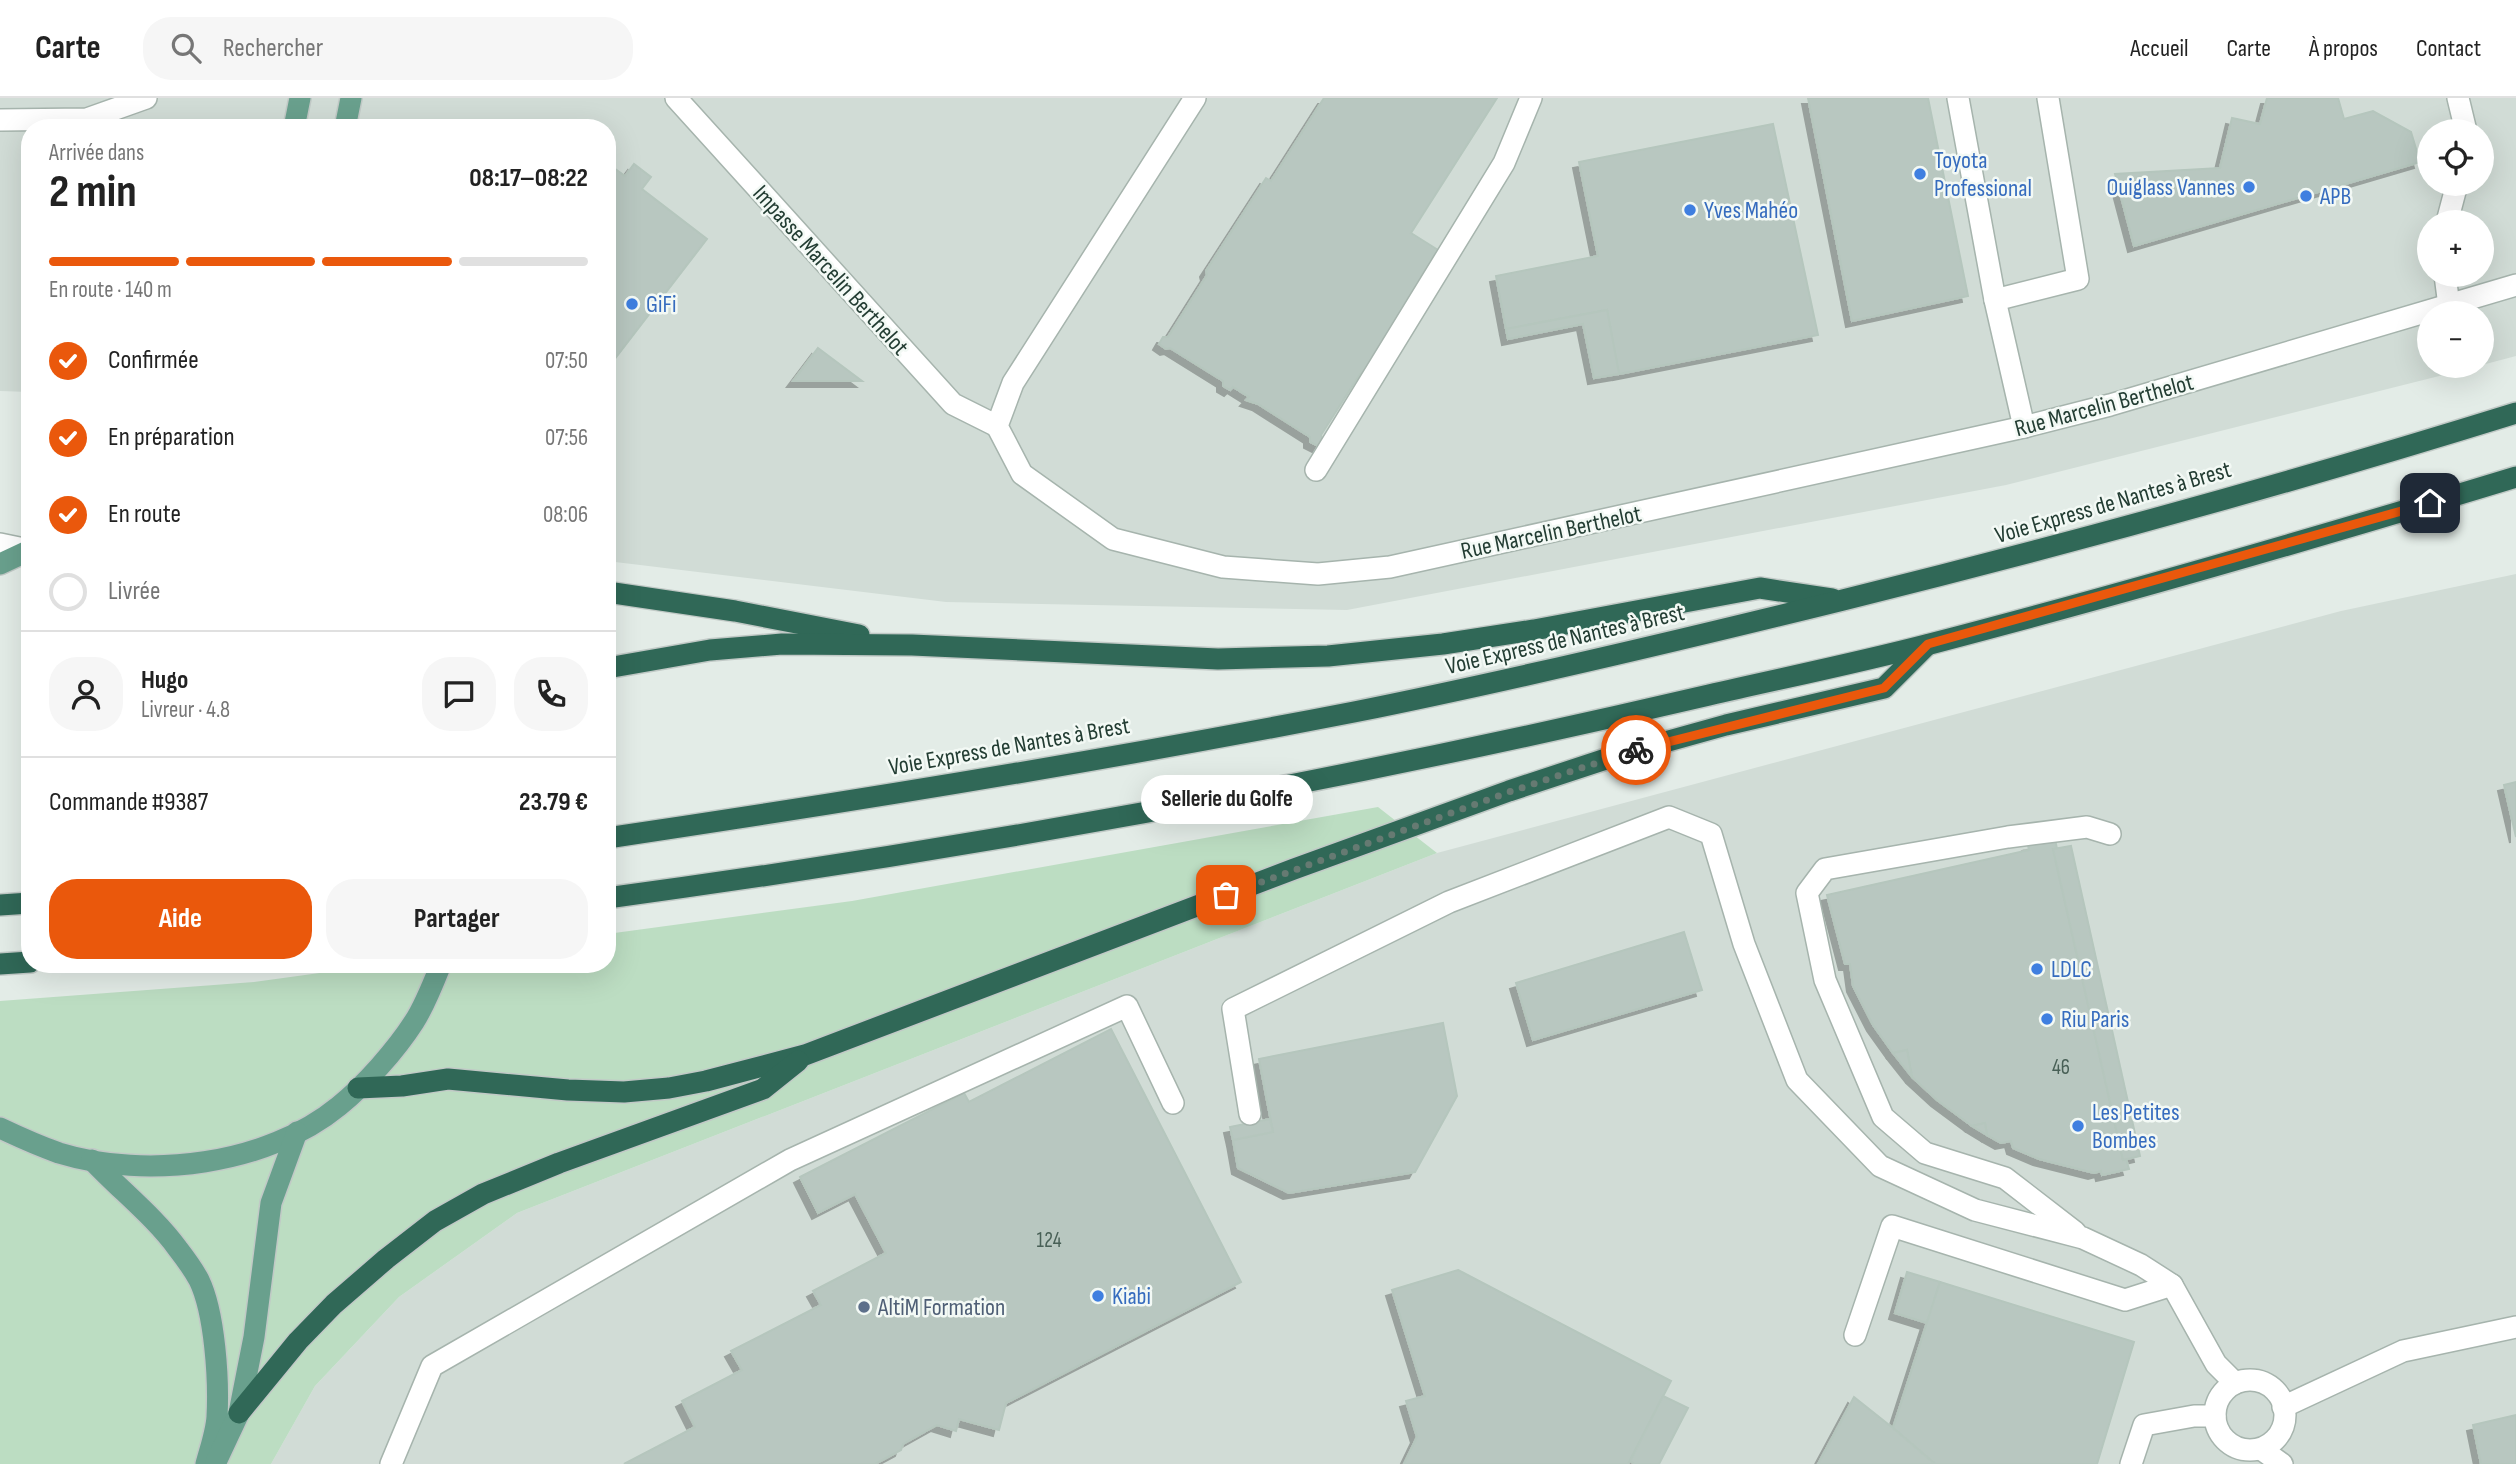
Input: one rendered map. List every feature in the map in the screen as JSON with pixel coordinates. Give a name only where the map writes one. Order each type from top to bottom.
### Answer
[{"type":"highway","name":"Voie Express de Nantes à Brest","points":[[616,837],[1052,766],[1354,712],[1559,668],[1975,568],[2516,413]]},
{"type":"highway","points":[[616,897],[971,844],[1274,790],[1569,728],[1928,644],[2196,571],[2516,477]]},
{"type":"highway","points":[[616,666],[710,650],[782,644],[912,645],[1218,659],[1328,656],[1443,644],[1521,632],[1760,588],[1842,600]]},
{"type":"highway","points":[[616,593],[735,611],[912,645]]},
{"type":"highway","points":[[358,1088],[402,1086],[448,1079],[568,1090],[624,1092],[706,1082],[805,1055],[1294,869],[1521,787],[1618,755],[1884,688],[1928,644]]},
{"type":"highway","points":[[0,905],[21,904]]},
{"type":"highway","points":[[0,964],[21,963]]},
{"type":"highway","points":[[239,1413],[298,1341],[334,1304],[435,1221],[483,1194],[559,1163],[763,1089],[805,1055]]},
{"type":"main road","points":[[296,119],[300,98]]},
{"type":"main road","points":[[347,119],[352,98]]},
{"type":"main road","points":[[0,564],[21,554]]},
{"type":"main road","points":[[0,1128],[59,1153],[125,1165],[191,1164],[256,1149],[297,1132],[338,1107],[358,1088],[414,1023],[437,973]]},
{"type":"main road","points":[[215,1464],[239,1413],[254,1337],[271,1203],[297,1132]]},
{"type":"main road","points":[[92,1160],[153,1220],[199,1280],[215,1348],[217,1419],[206,1464]]},
{"type":"street","points":[[87,119],[146,98]]},
{"type":"street","name":"Impasse Marcelin Berthelot","points":[[676,98],[953,404],[997,426]]},
{"type":"street","points":[[997,426],[1013,383],[1195,98]]},
{"type":"street","points":[[1316,470],[1504,163],[1531,98]]},
{"type":"street","points":[[1958,98],[1995,300],[2024,427]]},
{"type":"street","points":[[1995,300],[2078,279],[2048,98]]},
{"type":"street","points":[[2458,98],[2463,119]]},
{"type":"street","points":[[0,120],[21,120]]},
{"type":"street","name":"Rue Marcelin Berthelot","points":[[2465,301],[2516,285]]},
{"type":"street","name":"Rue Marcelin Berthelot","points":[[997,426],[1022,474],[1113,539],[1223,567],[1318,574],[1390,567],[2024,427],[2110,405],[2417,315]]},
{"type":"street","points":[[0,544],[21,548]]},
{"type":"street","points":[[1250,1115],[1233,1009],[1450,902],[1669,817],[1711,834],[1744,944],[1797,1080],[1880,1166],[1975,1210],[2082,1238],[2141,1265],[2172,1286],[2216,1364],[2235,1384]]},
{"type":"street","points":[[2082,1238],[2006,1178],[1925,1153],[1883,1117],[1825,980],[1807,893],[1825,869],[2008,837],[2087,827],[2110,834]]},
{"type":"street","points":[[391,1464],[432,1366],[790,1160],[1127,1006],[1173,1103]]},
{"type":"street","points":[[1855,1335],[1892,1226],[2125,1300],[2172,1286]]},
{"type":"street","points":[[2283,1407],[2403,1351],[2516,1327]]},
{"type":"street","points":[[2250,1454],[2272,1443],[2280,1435],[2284,1424],[2283,1407],[2276,1392],[2267,1385],[2245,1380],[2225,1390],[2219,1399],[2215,1416],[2219,1433],[2237,1448],[2250,1454],[2282,1464]]},
{"type":"street","points":[[2131,1464],[2144,1425],[2194,1416],[2215,1416]]},
{"type":"shaded area","points":[[0,98],[2516,98],[2516,356],[2494,362],[2494,301],[2417,301],[2417,378],[2431,378],[2006,485],[1347,610],[946,602],[616,562],[616,119],[21,119],[21,392],[0,391]]},
{"type":"shaded area","points":[[2516,574],[2516,1464],[271,1464],[315,1386],[399,1297],[517,1213],[1437,853],[2341,611]]},
{"type":"green space","points":[[1378,807],[1437,853],[517,1213],[399,1297],[315,1386],[271,1464],[0,1464],[0,1001],[254,982],[320,973],[616,973],[616,933],[852,901]]},
{"type":"building","points":[[1324,98],[1497,98],[1411,233],[1438,250],[1421,277],[1424,279],[1321,435],[1318,446],[1310,442],[1310,437],[1258,404],[1246,400],[1249,397],[1233,387],[1230,390],[1223,386],[1223,381],[1159,344],[1163,337],[1168,337],[1207,275],[1206,271],[1266,178],[1271,181]]},
{"type":"building","points":[[1808,98],[1928,98],[1968,296],[1852,321]]},
{"type":"building","points":[[2267,98],[2338,98],[2344,119],[2373,111],[2411,132],[2417,163],[2134,246],[2115,174],[2220,168],[2232,118],[2260,124]]},
{"type":"building","name":"Yves Mahéo","points":[[1773,124],[1818,335],[1619,374],[1607,310],[1506,329],[1496,276],[1598,256],[1579,162]]},
{"type":"building","name":"GiFi","points":[[634,164],[651,177],[642,189],[707,239],[616,357],[616,170],[625,176]]},
{"type":"building","points":[[1607,310],[1619,374],[1594,378],[1583,324],[1508,339],[1506,329]]},
{"type":"building","points":[[818,348],[862,381],[793,381]]},
{"type":"building","points":[[2516,782],[2516,837],[2504,785]]},
{"type":"building","points":[[2055,839],[2057,849],[2053,849],[2123,1160],[2126,1159],[2129,1169],[2102,1175],[2101,1171],[2094,1173],[2039,1159],[2013,1148],[2011,1141],[2001,1143],[1987,1135],[1985,1123],[1972,1126],[1912,1077],[1907,1050],[1893,1053],[1873,1025],[1853,986],[1850,964],[1845,964],[1827,895],[2029,850],[2028,845]]},
{"type":"building","points":[[2071,846],[2140,1156],[2123,1160],[2053,849]]},
{"type":"building","points":[[1684,932],[1702,990],[1533,1040],[1516,983]]},
{"type":"building","points":[[1443,1023],[1457,1096],[1415,1172],[1289,1193],[1238,1168],[1233,1140],[1273,1132],[1259,1059]]},
{"type":"building","points":[[1111,1029],[1241,1282],[1006,1403],[999,1430],[959,1419],[956,1431],[937,1425],[875,1464],[624,1464],[695,1427],[682,1401],[742,1370],[731,1351],[821,1305],[813,1291],[886,1253],[855,1194],[818,1213],[800,1177],[964,1093],[969,1102]]},
{"type":"building","points":[[1907,1050],[1912,1077],[1893,1053]]},
{"type":"building","points":[[1270,1119],[1273,1132],[1233,1140],[1230,1127]]},
{"type":"building","points":[[1985,1123],[1987,1135],[1972,1126]]},
{"type":"building","points":[[1458,1270],[1671,1381],[1628,1464],[1404,1464],[1417,1437],[1406,1401],[1425,1396],[1392,1290]]},
{"type":"building","points":[[1907,1272],[1940,1282],[1927,1323],[1895,1313]]},
{"type":"building","points":[[1940,1282],[2134,1342],[2097,1464],[1935,1464],[1893,1428]]},
{"type":"building","points":[[1663,1396],[1688,1408],[1659,1464],[1635,1464],[1630,1461]]},
{"type":"building","points":[[1854,1397],[1893,1428],[1935,1464],[1818,1464]]},
{"type":"building","points":[[2516,1415],[2516,1464],[2481,1464],[2473,1425]]},
{"type":"way so far","points":[[1226,895],[1509,792],[1636,750]]},
{"type":"place","name":"Toyota Professional","points":[[1920,174]]},
{"type":"place","name":"Ouiglass Vannes","points":[[2249,187]]},
{"type":"place","name":"APB","points":[[2306,196]]},
{"type":"place","name":"Yves Mahéo","points":[[1690,210]]},
{"type":"place","name":"GiFi","points":[[632,304]]},
{"type":"place","name":"Sellerie du Golfe","points":[[1226,895]]},
{"type":"place","name":"LDLC","points":[[2037,969]]},
{"type":"place","name":"Riu Paris","points":[[2047,1019]]},
{"type":"place","name":"Les Petites Bombes","points":[[2078,1126]]},
{"type":"place","name":"Kiabi","points":[[1098,1296]]},
{"type":"place","name":"AltiM Formation","points":[[864,1307]]},
{"type":"route","points":[[1636,750],[1884,688],[1928,644],[2182,575],[2430,503]]}]
